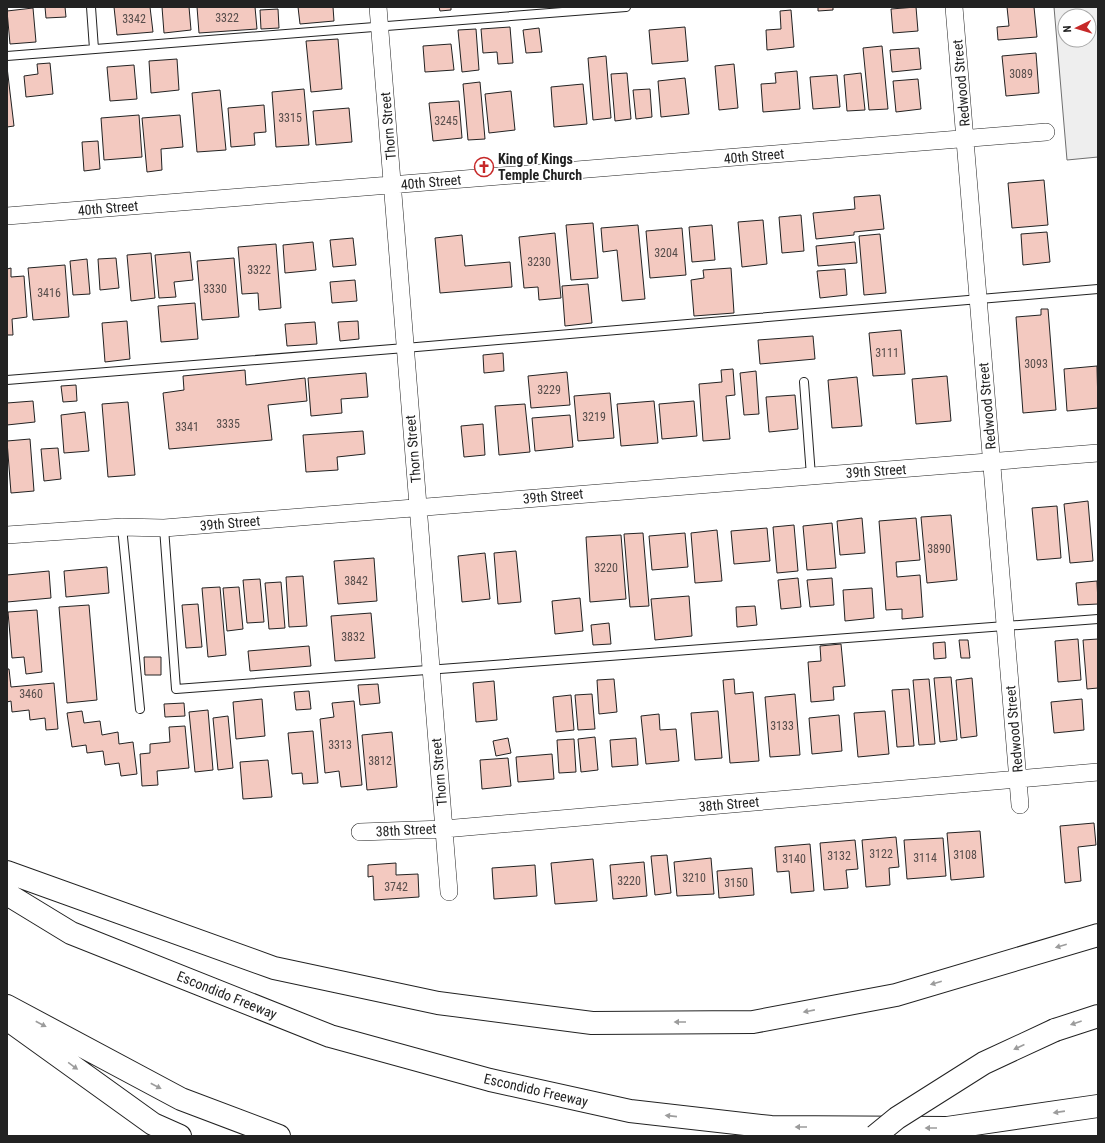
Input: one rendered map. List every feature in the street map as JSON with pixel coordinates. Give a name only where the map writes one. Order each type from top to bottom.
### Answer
[{"type":"highway","points":[[7,872],[274,968],[438,1003],[592,1023],[753,1022],[896,995],[1098,935]]},
{"type":"highway","name":"Escondido Freeway","points":[[7,894],[71,933],[330,1036],[490,1080],[630,1111],[771,1127],[948,1128],[1098,1106]]},
{"type":"highway","points":[[7,1006],[181,1099],[279,1136]]},
{"type":"highway","points":[[875,1136],[897,1118],[984,1063],[1055,1030],[1098,1016]]},
{"type":"highway","points":[[7,1019],[152,1124],[180,1136]]},
{"type":"street","name":"Thorn Street","points":[[378,7],[449,892]]},
{"type":"street","name":"Redwood Street","points":[[954,7],[1020,805]]},
{"type":"street","name":"40th Street","points":[[7,216],[1046,132]]},
{"type":"street","name":"39th Street","points":[[7,534],[122,527],[164,528],[1098,453]]},
{"type":"street","name":"38th Street","points":[[360,832],[444,829],[1098,772]]},
{"type":"lane","points":[[90,7],[94,49]]},
{"type":"lane","points":[[7,56],[626,7]]},
{"type":"lane","points":[[7,380],[1098,289]]},
{"type":"lane","points":[[804,382],[811,476]]},
{"type":"lane","points":[[122,527],[140,709]]},
{"type":"lane","points":[[164,528],[176,690],[1098,619]]},
{"type":"shaded area","points":[[1054,7],[1098,7],[1098,157],[1067,160],[1057,48],[1097,48],[1097,8],[1057,8],[1057,42]]},
{"type":"building","points":[[45,7],[65,7],[66,17],[46,18]]},
{"type":"building","points":[[114,7],[150,7],[153,32],[117,35]]},
{"type":"building","points":[[162,7],[189,7],[191,30],[164,33]]},
{"type":"building","points":[[197,7],[255,7],[257,29],[199,33]]},
{"type":"building","points":[[298,7],[333,7],[334,21],[300,24]]},
{"type":"building","points":[[439,7],[451,7],[451,10],[440,11]]},
{"type":"building","points":[[818,7],[833,7],[833,10],[818,11]]},
{"type":"building","points":[[916,7],[918,31],[893,33],[891,9]]},
{"type":"building","points":[[1007,7],[1034,7],[1037,37],[998,40],[997,27],[1009,26]]},
{"type":"building","points":[[33,8],[36,42],[10,44],[7,11]]},
{"type":"building","points":[[278,9],[279,28],[261,29],[260,10]]},
{"type":"building","points":[[791,10],[794,47],[767,50],[766,30],[781,29],[780,11]]},
{"type":"building","points":[[510,27],[513,63],[498,64],[497,52],[483,53],[481,29]]},
{"type":"building","points":[[685,27],[688,61],[652,64],[649,30]]},
{"type":"building","points":[[539,28],[542,52],[526,53],[523,30]]},
{"type":"building","points":[[476,29],[479,70],[462,72],[458,30]]},
{"type":"building","points":[[338,39],[342,89],[311,92],[306,41]]},
{"type":"building","points":[[451,44],[454,70],[425,72],[423,46]]},
{"type":"building","points":[[882,46],[888,109],[869,110],[863,48]]},
{"type":"building","points":[[919,48],[921,69],[892,72],[890,50]]},
{"type":"building","points":[[1036,53],[1039,93],[1006,96],[1002,56]]},
{"type":"building","points":[[606,56],[611,118],[593,120],[588,58]]},
{"type":"building","points":[[177,59],[179,90],[151,93],[149,61]]},
{"type":"building","points":[[50,63],[53,94],[26,97],[24,76],[38,74],[37,64]]},
{"type":"building","points":[[734,64],[738,108],[719,110],[715,66]]},
{"type":"building","points":[[134,65],[137,99],[110,101],[107,67]]},
{"type":"building","points":[[7,67],[14,126],[7,127]]},
{"type":"building","points":[[797,71],[800,109],[763,112],[761,84],[776,83],[775,73]]},
{"type":"building","points":[[627,73],[631,119],[615,121],[611,74]]},
{"type":"building","points":[[861,73],[865,110],[847,111],[844,75]]},
{"type":"building","points":[[837,75],[840,107],[813,109],[810,77]]},
{"type":"building","points":[[685,78],[689,114],[661,117],[658,81]]},
{"type":"building","points":[[918,79],[921,109],[896,112],[893,81]]},
{"type":"building","points":[[480,82],[485,139],[468,140],[463,84]]},
{"type":"building","points":[[583,84],[587,124],[554,127],[551,87]]},
{"type":"building","points":[[304,89],[309,145],[276,147],[272,92]]},
{"type":"building","points":[[650,89],[652,117],[636,119],[633,90]]},
{"type":"building","points":[[220,90],[226,150],[197,152],[192,93]]},
{"type":"building","points":[[511,91],[515,130],[489,133],[485,94]]},
{"type":"building","points":[[459,101],[462,138],[433,141],[429,103]]},
{"type":"building","points":[[264,105],[266,132],[254,133],[255,145],[231,147],[228,108]]},
{"type":"building","points":[[349,108],[352,142],[316,145],[313,111]]},
{"type":"building","points":[[139,115],[142,157],[104,160],[101,118]]},
{"type":"building","points":[[180,115],[183,147],[161,149],[162,170],[147,172],[142,118]]},
{"type":"building","points":[[98,141],[100,169],[84,171],[82,142]]},
{"type":"building","points":[[1044,180],[1048,225],[1012,228],[1008,183]]},
{"type":"building","points":[[880,195],[884,229],[854,232],[854,235],[816,239],[813,213],[855,209],[854,197]]},
{"type":"building","points":[[801,215],[804,251],[782,253],[779,217]]},
{"type":"building","points":[[763,220],[767,264],[742,267],[738,222]]},
{"type":"building","points":[[593,223],[598,278],[571,280],[566,225]]},
{"type":"building","points":[[638,225],[645,299],[622,301],[617,250],[603,252],[601,228]]},
{"type":"building","points":[[712,225],[715,260],[692,262],[689,227]]},
{"type":"building","points":[[682,228],[686,275],[650,278],[646,231]]},
{"type":"building","points":[[1047,232],[1050,262],[1023,265],[1021,234]]},
{"type":"building","points":[[555,233],[561,298],[539,300],[538,287],[524,288],[519,237]]},
{"type":"building","points":[[880,234],[886,293],[864,295],[859,236]]},
{"type":"building","points":[[462,235],[465,266],[510,262],[512,287],[440,293],[435,238]]},
{"type":"building","points":[[353,238],[356,265],[333,267],[330,240]]},
{"type":"building","points":[[313,242],[316,270],[285,273],[283,245]]},
{"type":"building","points":[[855,242],[857,263],[818,266],[816,246]]},
{"type":"building","points":[[276,244],[281,308],[259,310],[258,293],[242,294],[238,247]]},
{"type":"building","points":[[190,252],[193,280],[174,282],[176,297],[159,298],[155,255]]},
{"type":"building","points":[[151,253],[155,298],[131,301],[127,255]]},
{"type":"building","points":[[116,258],[119,288],[100,290],[98,259]]},
{"type":"building","points":[[234,258],[239,317],[202,320],[197,261]]},
{"type":"building","points":[[87,259],[90,294],[73,295],[70,261]]},
{"type":"building","points":[[65,265],[69,317],[33,320],[28,268]]},
{"type":"building","points":[[11,268],[11,277],[24,276],[27,317],[12,319],[13,335],[7,335],[7,269]]},
{"type":"building","points":[[731,268],[734,313],[694,316],[691,280],[704,278],[703,270]]},
{"type":"building","points":[[845,269],[847,295],[820,298],[817,271]]},
{"type":"building","points":[[355,280],[357,301],[332,303],[330,282]]},
{"type":"building","points":[[588,284],[592,323],[565,326],[562,286]]},
{"type":"building","points":[[195,303],[198,339],[161,342],[158,306]]},
{"type":"building","points":[[1041,309],[1048,309],[1056,410],[1023,413],[1016,317],[1041,315]]},
{"type":"building","points":[[127,321],[130,359],[105,362],[102,323]]},
{"type":"building","points":[[358,321],[359,339],[340,341],[338,322]]},
{"type":"building","points":[[315,322],[317,344],[287,346],[285,324]]},
{"type":"building","points":[[901,330],[905,374],[873,376],[869,333]]},
{"type":"building","points":[[813,336],[815,359],[760,364],[758,340]]},
{"type":"building","points":[[503,353],[504,371],[484,373],[483,355]]},
{"type":"building","points":[[1097,366],[1098,408],[1067,411],[1064,369]]},
{"type":"building","points":[[733,369],[735,395],[726,396],[730,439],[703,441],[699,384],[722,382],[721,370]]},
{"type":"building","points":[[245,370],[246,385],[305,378],[307,401],[268,405],[272,440],[169,449],[163,393],[184,390],[183,376]]},
{"type":"building","points":[[756,371],[759,414],[744,415],[740,373]]},
{"type":"building","points":[[567,372],[570,405],[531,408],[528,376]]},
{"type":"building","points":[[366,373],[368,397],[341,399],[342,413],[311,416],[308,378]]},
{"type":"building","points":[[947,376],[951,421],[916,424],[912,379]]},
{"type":"building","points":[[857,377],[862,426],[832,428],[828,380]]},
{"type":"building","points":[[76,385],[77,401],[63,402],[61,386]]},
{"type":"building","points":[[610,393],[614,438],[578,441],[574,396]]},
{"type":"building","points":[[795,395],[798,429],[769,432],[766,397]]},
{"type":"building","points":[[33,401],[35,422],[7,425],[7,403]]},
{"type":"building","points":[[654,401],[658,443],[621,446],[617,404]]},
{"type":"building","points":[[694,401],[697,436],[662,439],[659,404]]},
{"type":"building","points":[[128,402],[135,475],[108,477],[102,404]]},
{"type":"building","points":[[525,404],[530,452],[499,455],[495,406]]},
{"type":"building","points":[[85,412],[89,451],[64,453],[61,415]]},
{"type":"building","points":[[570,415],[573,447],[535,451],[532,418]]},
{"type":"building","points":[[483,424],[485,455],[464,457],[461,426]]},
{"type":"building","points":[[363,431],[365,454],[337,457],[338,470],[306,472],[303,435]]},
{"type":"building","points":[[30,439],[34,491],[11,493],[7,441]]},
{"type":"building","points":[[58,448],[61,479],[44,481],[41,449]]},
{"type":"building","points":[[1088,501],[1093,561],[1070,563],[1064,504]]},
{"type":"building","points":[[1057,506],[1061,558],[1037,560],[1032,508]]},
{"type":"building","points":[[951,515],[957,580],[927,583],[921,517]]},
{"type":"building","points":[[862,518],[865,553],[840,555],[837,521]]},
{"type":"building","points":[[916,518],[920,560],[896,562],[897,577],[920,575],[923,617],[902,619],[902,609],[886,610],[879,521]]},
{"type":"building","points":[[832,523],[836,568],[807,570],[803,526]]},
{"type":"building","points":[[794,525],[798,571],[777,573],[773,527]]},
{"type":"building","points":[[767,528],[770,561],[734,564],[731,531]]},
{"type":"building","points":[[717,530],[722,581],[695,583],[691,533]]},
{"type":"building","points":[[643,533],[649,606],[630,607],[624,534]]},
{"type":"building","points":[[685,533],[688,567],[652,570],[649,536]]},
{"type":"building","points":[[621,535],[626,599],[590,602],[586,537]]},
{"type":"building","points":[[516,551],[521,602],[498,604],[494,553]]},
{"type":"building","points":[[485,553],[490,599],[462,602],[458,556]]},
{"type":"building","points":[[374,558],[377,601],[338,604],[334,561]]},
{"type":"building","points":[[107,567],[109,593],[66,597],[64,571]]},
{"type":"building","points":[[49,571],[51,598],[7,602],[7,575]]},
{"type":"building","points":[[303,576],[307,626],[289,627],[286,577]]},
{"type":"building","points":[[798,578],[801,607],[781,609],[778,580]]},
{"type":"building","points":[[832,578],[834,605],[810,607],[807,580]]},
{"type":"building","points":[[260,579],[264,622],[247,623],[243,580]]},
{"type":"building","points":[[1097,581],[1098,604],[1078,605],[1076,583]]},
{"type":"building","points":[[281,582],[285,628],[269,629],[265,583]]},
{"type":"building","points":[[220,587],[226,655],[208,657],[202,588]]},
{"type":"building","points":[[239,587],[243,629],[227,631],[223,588]]},
{"type":"building","points":[[872,588],[874,618],[845,621],[843,590]]},
{"type":"building","points":[[689,596],[692,636],[655,640],[651,599]]},
{"type":"building","points":[[580,598],[583,631],[555,634],[552,601]]},
{"type":"building","points":[[198,604],[202,647],[186,648],[182,605]]},
{"type":"building","points":[[89,605],[97,700],[67,703],[59,607]]},
{"type":"building","points":[[755,606],[757,625],[737,627],[736,607]]},
{"type":"building","points":[[37,610],[42,672],[26,674],[24,657],[12,658],[8,612]]},
{"type":"building","points":[[371,613],[375,658],[335,661],[331,616]]},
{"type":"building","points":[[609,623],[611,644],[593,645],[591,625]]},
{"type":"building","points":[[1078,639],[1081,680],[1058,682],[1055,641]]},
{"type":"building","points":[[1098,639],[1098,688],[1087,689],[1083,640]]},
{"type":"building","points":[[959,640],[968,640],[970,658],[961,658]]},
{"type":"building","points":[[945,642],[946,658],[934,659],[933,643]]},
{"type":"building","points":[[841,644],[845,686],[833,687],[834,700],[811,702],[808,662],[821,661],[820,646]]},
{"type":"building","points":[[309,646],[311,666],[250,671],[248,651]]},
{"type":"building","points":[[144,657],[161,657],[161,675],[145,675]]},
{"type":"building","points":[[7,669],[9,669],[11,687],[54,683],[58,729],[46,730],[45,718],[30,720],[29,710],[12,712],[11,701],[7,702]]},
{"type":"building","points":[[951,677],[957,740],[940,742],[934,678]]},
{"type":"building","points":[[972,678],[977,736],[961,738],[956,680]]},
{"type":"building","points":[[614,679],[617,712],[599,714],[597,680]]},
{"type":"building","points":[[734,679],[735,694],[753,692],[759,761],[730,763],[723,680]]},
{"type":"building","points":[[929,679],[935,744],[919,745],[913,680]]},
{"type":"building","points":[[494,681],[497,720],[476,722],[473,683]]},
{"type":"building","points":[[378,684],[380,703],[360,705],[358,685]]},
{"type":"building","points":[[909,689],[914,746],[897,747],[892,690]]},
{"type":"building","points":[[309,691],[311,709],[296,710],[294,692]]},
{"type":"building","points":[[592,694],[595,729],[578,730],[575,695]]},
{"type":"building","points":[[795,694],[800,755],[770,757],[765,697]]},
{"type":"building","points":[[571,695],[574,730],[556,732],[553,697]]},
{"type":"building","points":[[262,699],[265,736],[236,739],[233,702]]},
{"type":"building","points":[[1082,699],[1084,730],[1054,733],[1051,702]]},
{"type":"building","points":[[354,701],[362,785],[341,787],[339,771],[325,773],[320,719],[334,717],[332,703]]},
{"type":"building","points":[[184,703],[185,716],[165,717],[164,704]]},
{"type":"building","points":[[208,710],[213,770],[195,772],[189,712]]},
{"type":"building","points":[[82,711],[84,723],[100,721],[102,735],[118,732],[119,744],[133,742],[137,774],[121,776],[119,763],[105,765],[103,751],[87,753],[86,745],[72,747],[67,713]]},
{"type":"building","points":[[718,711],[722,758],[695,760],[691,713]]},
{"type":"building","points":[[885,711],[889,754],[858,757],[854,713]]},
{"type":"building","points":[[659,714],[660,730],[676,729],[679,761],[646,764],[641,716]]},
{"type":"building","points":[[839,715],[842,751],[812,754],[809,718]]},
{"type":"building","points":[[228,716],[233,768],[218,770],[213,718]]},
{"type":"building","points":[[185,726],[189,768],[157,771],[158,785],[142,786],[140,754],[150,753],[150,744],[170,742],[169,727]]},
{"type":"building","points":[[313,731],[318,783],[303,784],[302,773],[292,774],[288,733]]},
{"type":"building","points":[[392,732],[397,787],[367,790],[362,735]]},
{"type":"building","points":[[595,737],[598,770],[581,772],[578,739]]},
{"type":"building","points":[[508,738],[511,753],[496,756],[493,741]]},
{"type":"building","points":[[636,738],[638,765],[612,767],[610,740]]},
{"type":"building","points":[[574,739],[576,772],[559,773],[557,740]]},
{"type":"building","points":[[552,754],[554,779],[518,782],[516,757]]},
{"type":"building","points":[[508,758],[511,786],[482,789],[480,760]]},
{"type":"building","points":[[268,760],[272,797],[243,799],[240,762]]},
{"type":"building","points":[[1094,823],[1096,845],[1078,847],[1081,881],[1065,883],[1060,826]]},
{"type":"building","points":[[980,831],[984,877],[951,880],[947,833]]},
{"type":"building","points":[[896,837],[899,867],[889,868],[890,885],[866,887],[862,840]]},
{"type":"building","points":[[943,838],[946,876],[907,879],[904,840]]},
{"type":"building","points":[[855,840],[858,869],[846,870],[848,888],[824,890],[820,843]]},
{"type":"building","points":[[810,844],[814,891],[791,893],[789,871],[777,872],[775,847]]},
{"type":"building","points":[[667,855],[671,893],[655,895],[651,856]]},
{"type":"building","points":[[711,858],[714,894],[677,896],[674,862]]},
{"type":"building","points":[[593,859],[597,901],[555,904],[551,863]]},
{"type":"building","points":[[644,862],[647,896],[613,899],[610,865]]},
{"type":"building","points":[[396,863],[396,875],[418,874],[419,897],[374,900],[373,876],[368,877],[368,865]]},
{"type":"building","points":[[535,865],[537,896],[494,899],[492,868]]},
{"type":"building","points":[[752,868],[754,895],[719,898],[717,871]]},
{"type":"place","name":"King of Kings Temple Church","points":[[484,167]]}]
